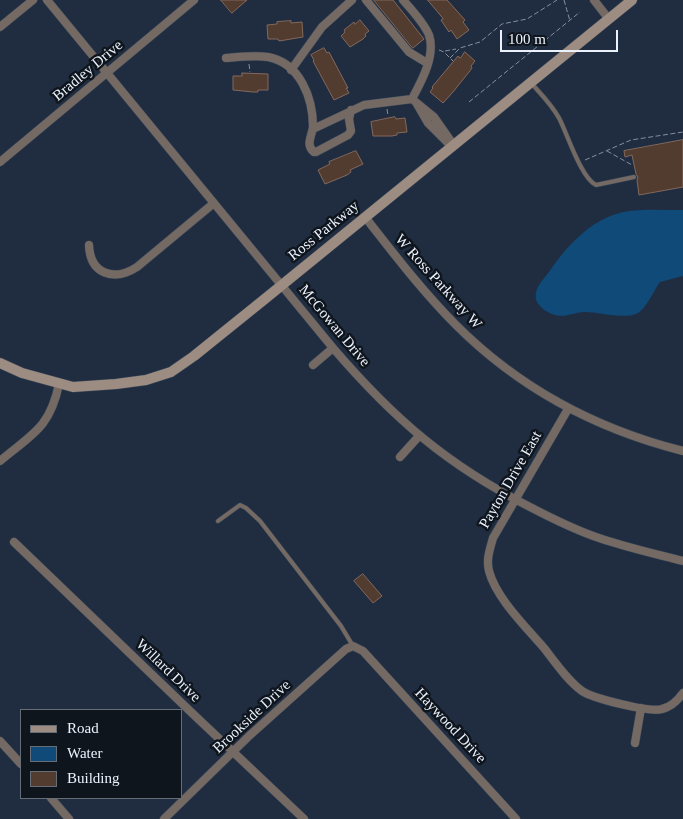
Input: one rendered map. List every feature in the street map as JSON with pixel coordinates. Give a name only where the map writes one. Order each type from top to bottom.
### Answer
[{"type":"street","points":[[0,27],[33,0]]},
{"type":"street","name":"McGowan Drive","points":[[47,0],[333,348],[377,397],[419,436],[470,473],[515,500],[567,525],[603,539],[683,561]]},
{"type":"street","name":"Bradley Drive","points":[[0,162],[194,0]]},
{"type":"street","points":[[292,70],[322,27],[352,0]]},
{"type":"street","points":[[366,0],[409,52],[427,63]]},
{"type":"street","points":[[403,0],[426,29],[430,40],[427,63],[414,101]]},
{"type":"street","points":[[594,0],[608,18]]},
{"type":"street","name":"Ross Parkway","points":[[0,363],[22,374],[73,387],[146,380],[171,372],[282,285],[632,0]]},
{"type":"street","points":[[226,58],[250,56],[270,58],[281,62],[292,70],[302,81],[311,104],[313,129],[310,137],[311,150],[316,152],[348,135],[351,131],[349,119],[351,110]]},
{"type":"street","points":[[313,129],[364,105],[414,101],[434,117],[452,145]]},
{"type":"street","points":[[89,245],[90,253],[99,268],[112,275],[122,274],[137,267],[214,203]]},
{"type":"street","name":"W Ross Parkway W","points":[[365,217],[430,296],[467,336],[518,378],[568,408],[617,431],[683,451]]},
{"type":"street","points":[[313,365],[333,348]]},
{"type":"street","points":[[0,461],[42,426],[52,411],[59,384]]},
{"type":"street","name":"Payton Drive East","points":[[568,408],[493,538],[489,551],[488,569],[494,585],[580,690],[598,697],[649,710],[662,709],[674,703],[683,693]]},
{"type":"street","points":[[400,457],[419,436]]},
{"type":"street","name":"Willard Drive","points":[[14,542],[304,819]]},
{"type":"street","name":"Haywood Drive","points":[[353,646],[362,651],[516,819]]},
{"type":"street","name":"Brookside Drive","points":[[164,819],[233,752],[346,649],[353,646]]},
{"type":"street","points":[[635,743],[642,708]]},
{"type":"street","points":[[0,741],[20,763]]},
{"type":"street","points":[[52,799],[69,819]]},
{"type":"lane","points":[[530,82],[558,116],[589,180],[596,185],[634,177]]},
{"type":"lane","points":[[218,521],[240,505],[246,508],[260,522],[341,626],[353,646]]},
{"type":"path","points":[[430,49],[444,52],[477,44],[502,24],[536,15],[557,0]]},
{"type":"path","points":[[564,0],[570,22]]},
{"type":"path","points":[[469,102],[580,12]]},
{"type":"path","points":[[450,58],[457,50]]},
{"type":"path","points":[[444,52],[453,61]]},
{"type":"path","points":[[580,163],[631,140],[683,132]]},
{"type":"path","points":[[606,150],[632,164]]},
{"type":"water","points":[[683,210],[683,276],[660,282],[647,304],[638,313],[620,316],[581,312],[565,316],[545,311],[537,302],[536,293],[541,282],[573,242],[593,225],[616,214],[629,211]]},
{"type":"building","points":[[221,0],[247,0],[232,13]]},
{"type":"building","points":[[374,0],[393,0],[424,39],[413,48]]},
{"type":"building","points":[[428,0],[447,0],[465,20],[463,22],[469,30],[457,39],[451,30],[449,32],[441,20],[443,19]]},
{"type":"building","points":[[360,20],[369,31],[363,39],[350,47],[341,36],[345,32],[344,30]]},
{"type":"building","points":[[291,21],[291,23],[302,22],[303,37],[279,41],[278,39],[268,39],[267,25]]},
{"type":"building","points":[[324,48],[327,53],[329,52],[349,93],[334,100],[311,55]]},
{"type":"building","points":[[465,52],[475,61],[471,66],[472,68],[443,103],[430,92],[432,87],[458,56],[460,58]]},
{"type":"building","points":[[242,73],[268,74],[268,90],[253,92],[233,90],[233,76],[242,76]]},
{"type":"building","points":[[395,117],[396,119],[405,118],[407,132],[397,133],[397,135],[392,136],[373,136],[371,122]]},
{"type":"building","points":[[683,140],[683,187],[639,195],[638,177],[632,155],[625,157],[624,151]]},
{"type":"building","points":[[356,151],[363,164],[350,170],[351,172],[347,175],[325,184],[318,170],[330,164],[329,162]]},
{"type":"building","points":[[363,574],[382,596],[373,603],[354,581]]}]
